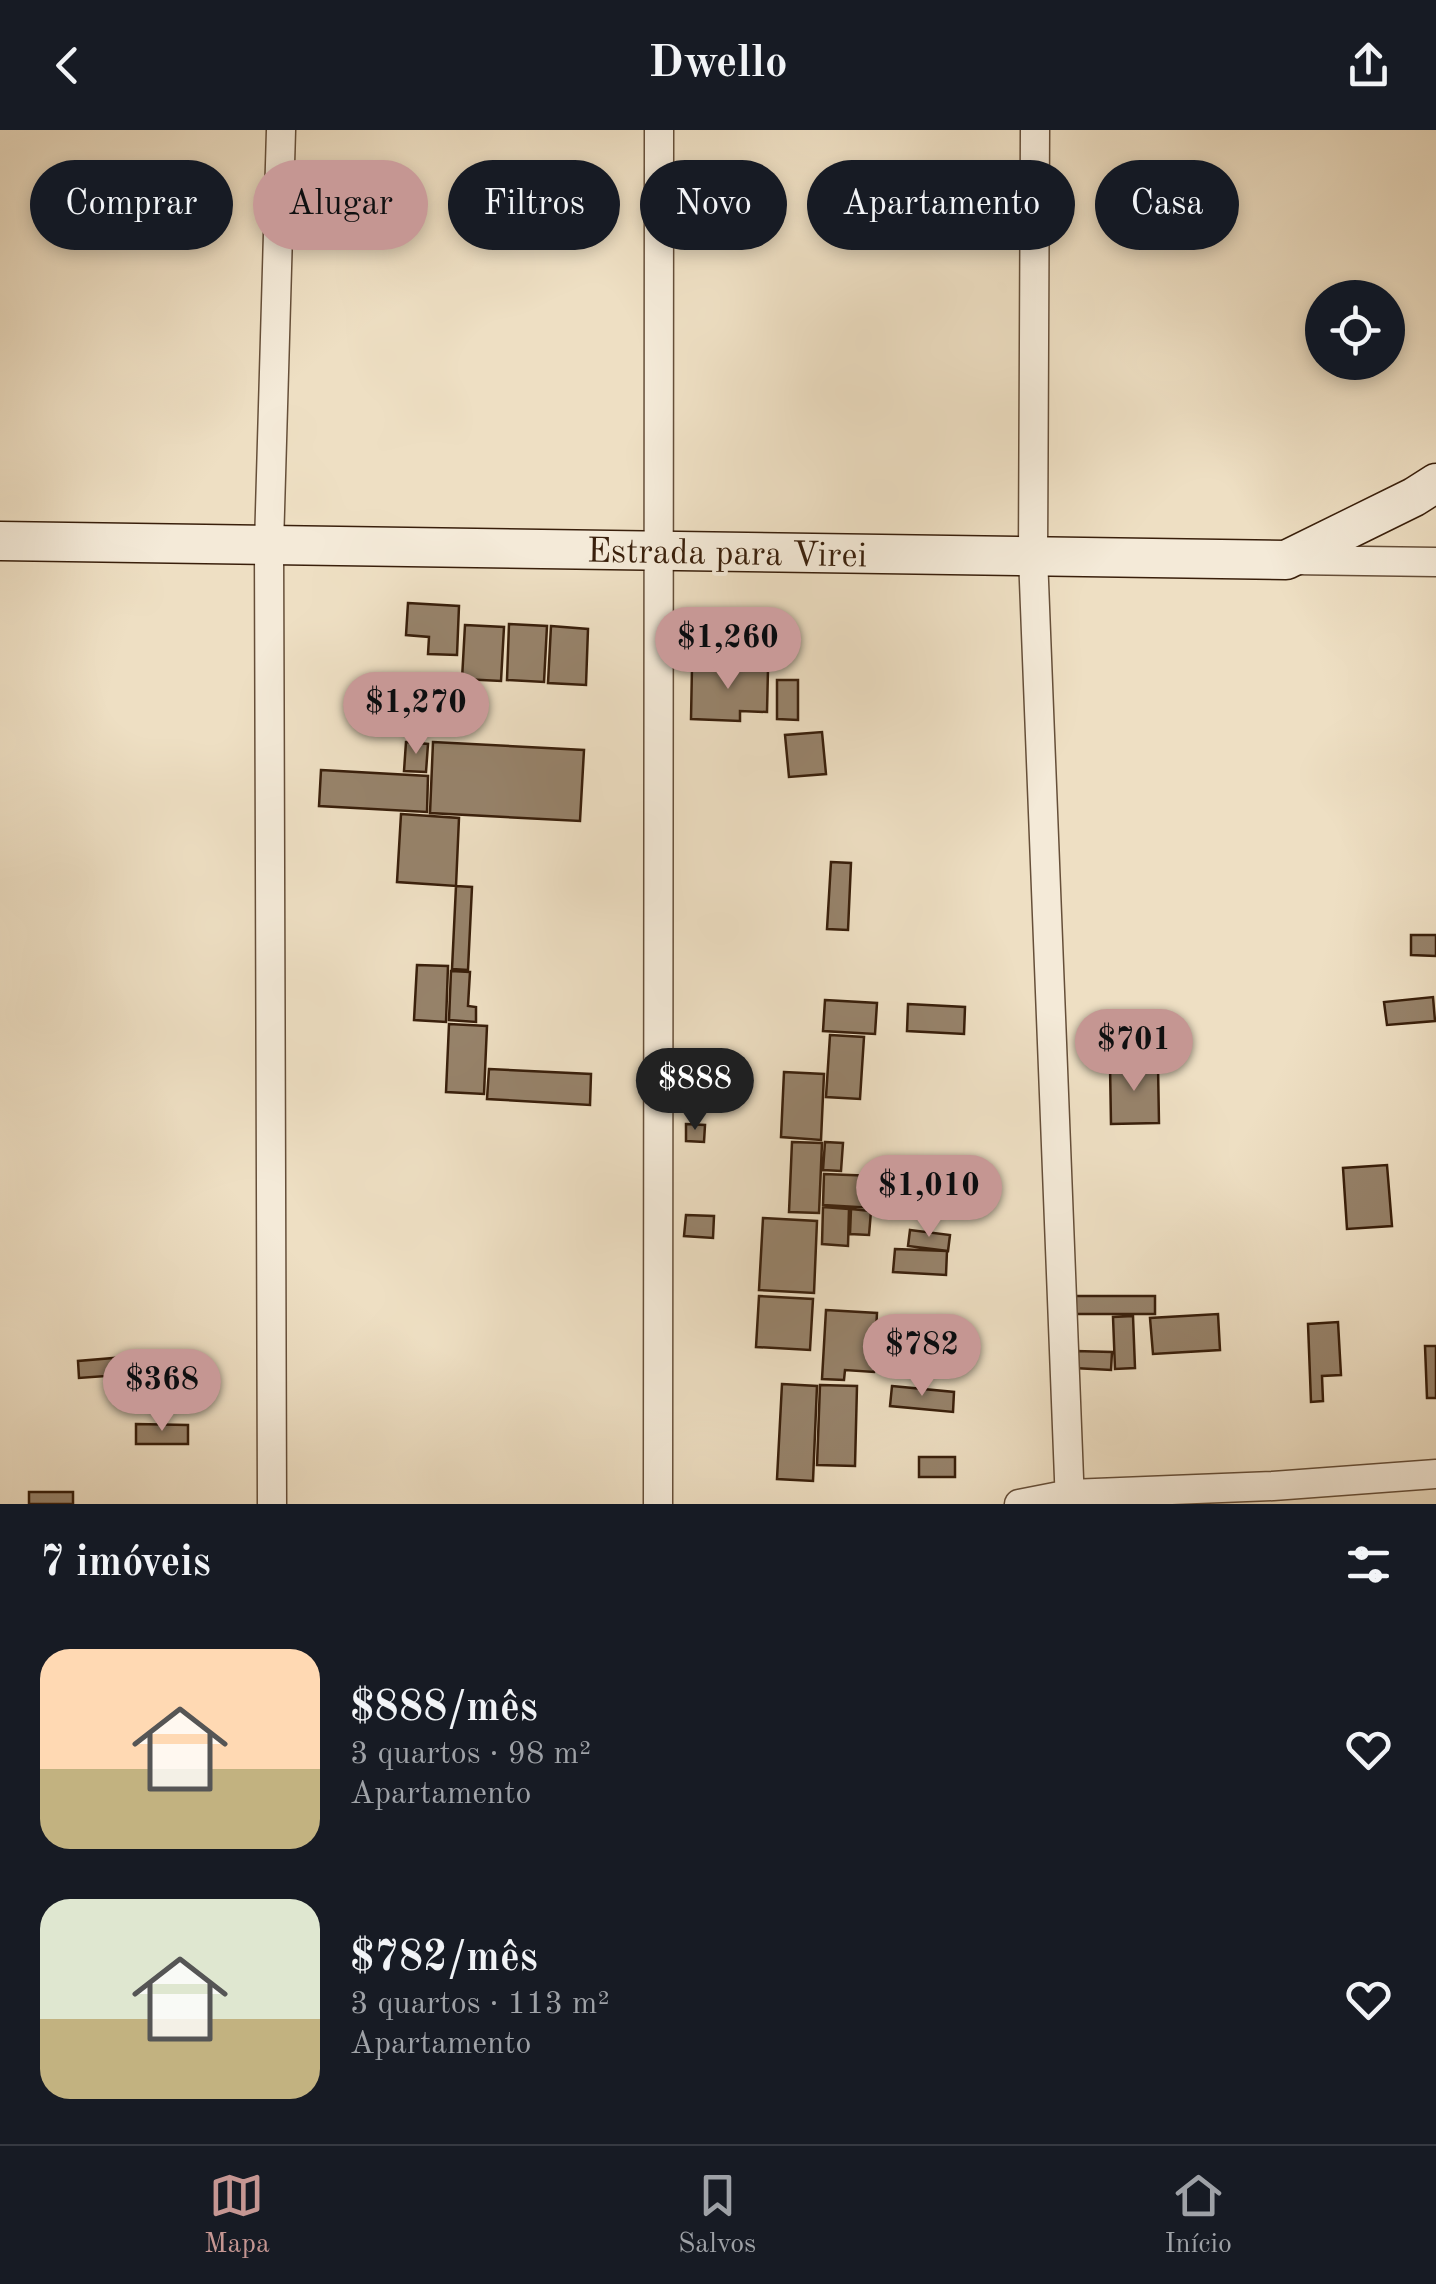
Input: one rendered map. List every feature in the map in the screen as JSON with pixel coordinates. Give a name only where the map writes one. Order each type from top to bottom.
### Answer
[{"type":"street","points":[[272,1504],[269,545],[280,130]]},
{"type":"street","points":[[658,1504],[659,130]]},
{"type":"street","points":[[1035,130],[1033,556],[1070,1499]]},
{"type":"street","name":"Estrada para Virei","points":[[0,541],[1286,560],[1414,498],[1436,483]]},
{"type":"street","points":[[1286,560],[1436,562]]},
{"type":"street","points":[[1019,1504],[1070,1499],[1273,1495],[1436,1474]]},
{"type":"building","points":[[408,603],[459,606],[457,655],[428,654],[429,637],[406,635]]},
{"type":"building","points":[[509,624],[547,626],[544,682],[507,680]]},
{"type":"building","points":[[465,625],[504,627],[501,681],[462,679]]},
{"type":"building","points":[[551,626],[588,629],[586,685],[548,683]]},
{"type":"building","points":[[692,666],[768,669],[767,712],[740,711],[740,721],[691,719]]},
{"type":"building","points":[[777,680],[798,680],[798,720],[777,719]]},
{"type":"building","points":[[822,732],[826,774],[789,777],[785,735]]},
{"type":"building","points":[[406,742],[428,744],[426,772],[404,771]]},
{"type":"building","points":[[433,742],[584,750],[580,821],[430,813]]},
{"type":"building","points":[[321,770],[428,776],[427,812],[319,806]]},
{"type":"building","points":[[401,814],[459,818],[456,886],[397,882]]},
{"type":"building","points":[[831,862],[851,863],[848,930],[827,929]]},
{"type":"building","points":[[456,886],[472,887],[468,970],[452,969]]},
{"type":"building","points":[[1411,935],[1436,935],[1436,956],[1411,955]]},
{"type":"building","points":[[417,965],[448,966],[446,1022],[414,1020]]},
{"type":"building","points":[[451,971],[470,972],[468,1006],[476,1007],[476,1022],[449,1020]]},
{"type":"building","points":[[1433,997],[1435,1021],[1387,1025],[1384,1002]]},
{"type":"building","points":[[825,1000],[877,1003],[875,1034],[823,1031]]},
{"type":"building","points":[[908,1004],[965,1007],[964,1034],[907,1031]]},
{"type":"building","points":[[449,1024],[487,1026],[484,1094],[446,1092]]},
{"type":"building","points":[[830,1035],[864,1037],[860,1099],[826,1097]]},
{"type":"building","points":[[1110,1065],[1158,1065],[1159,1123],[1111,1124]]},
{"type":"building","points":[[489,1069],[591,1074],[590,1105],[487,1099]]},
{"type":"building","points":[[784,1072],[824,1074],[821,1140],[781,1137]]},
{"type":"building","points":[[686,1124],[705,1125],[704,1142],[686,1141]]},
{"type":"building","points":[[792,1142],[822,1143],[819,1213],[789,1212]]},
{"type":"building","points":[[825,1142],[843,1143],[841,1171],[823,1170]]},
{"type":"building","points":[[1387,1165],[1392,1226],[1347,1229],[1343,1168]]},
{"type":"building","points":[[824,1174],[875,1176],[874,1208],[823,1205]]},
{"type":"building","points":[[823,1207],[849,1209],[848,1246],[822,1244]]},
{"type":"building","points":[[851,1209],[871,1211],[869,1235],[850,1234]]},
{"type":"building","points":[[686,1215],[714,1216],[713,1238],[684,1236]]},
{"type":"building","points":[[763,1218],[817,1221],[814,1293],[759,1290]]},
{"type":"building","points":[[910,1230],[950,1235],[948,1251],[908,1246]]},
{"type":"building","points":[[895,1249],[947,1251],[946,1275],[893,1272]]},
{"type":"building","points":[[759,1296],[813,1299],[810,1350],[756,1347]]},
{"type":"building","points":[[1066,1296],[1155,1296],[1155,1314],[1066,1314]]},
{"type":"building","points":[[826,1310],[877,1313],[874,1372],[845,1370],[844,1380],[822,1379]]},
{"type":"building","points":[[1218,1314],[1220,1350],[1153,1354],[1150,1318]]},
{"type":"building","points":[[1133,1316],[1135,1368],[1115,1369],[1113,1317]]},
{"type":"building","points":[[1338,1322],[1341,1375],[1322,1376],[1323,1401],[1311,1402],[1308,1324]]},
{"type":"building","points":[[1425,1346],[1436,1346],[1436,1398],[1427,1398]]},
{"type":"building","points":[[1075,1351],[1112,1352],[1111,1370],[1074,1368]]},
{"type":"building","points":[[172,1353],[174,1371],[79,1378],[78,1361]]},
{"type":"building","points":[[782,1384],[817,1386],[813,1481],[777,1479]]},
{"type":"building","points":[[820,1385],[857,1386],[855,1466],[817,1465]]},
{"type":"building","points":[[892,1386],[954,1392],[953,1412],[890,1406]]},
{"type":"building","points":[[136,1424],[188,1425],[188,1444],[136,1444]]},
{"type":"building","points":[[919,1457],[955,1457],[955,1477],[919,1477]]},
{"type":"building","points":[[29,1492],[73,1492],[73,1504],[29,1504]]}]
